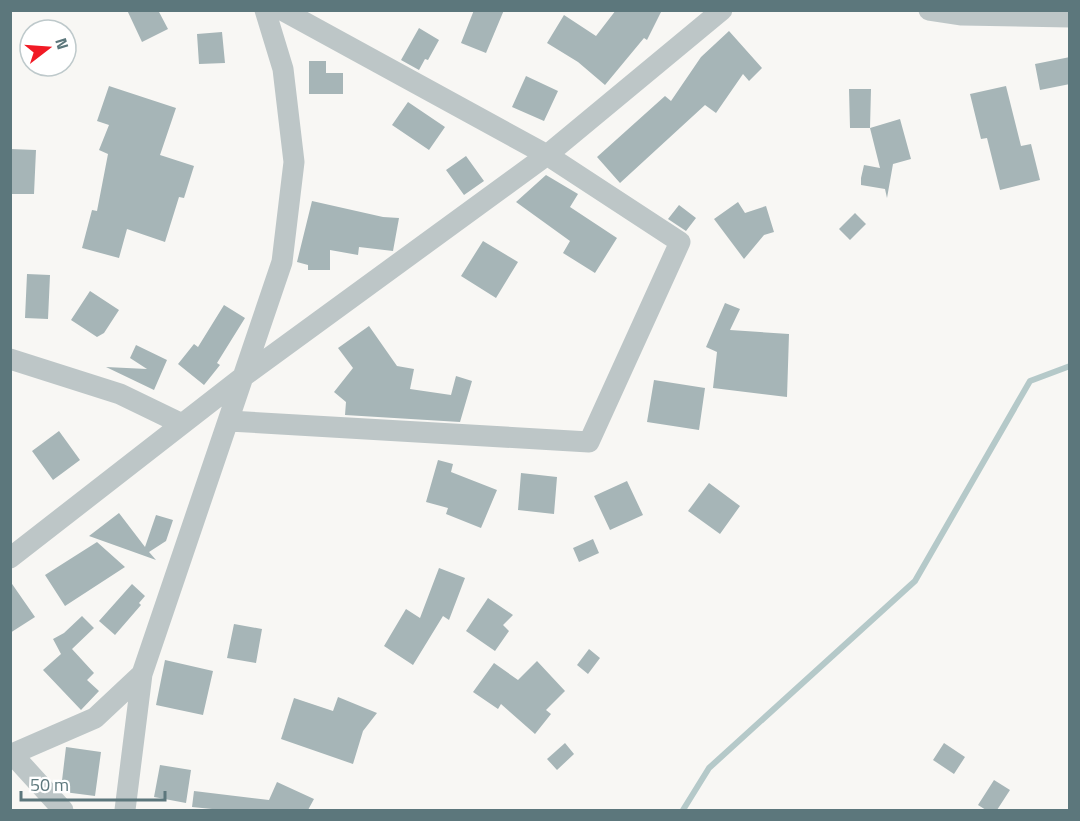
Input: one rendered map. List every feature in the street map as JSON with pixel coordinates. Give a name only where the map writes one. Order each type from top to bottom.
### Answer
[{"type":"street","points":[[125,810],[142,674],[282,262],[294,162],[283,69],[265,10]]},
{"type":"street","points":[[229,421],[589,442],[680,242],[547,155],[282,10]]},
{"type":"street","points":[[10,558],[244,375],[547,155],[722,10]]},
{"type":"street","points":[[929,10],[962,15],[1070,17]]},
{"type":"street","points":[[10,359],[120,394],[182,424]]},
{"type":"street","points":[[63,810],[12,755],[95,718],[142,674]]},
{"type":"building","points":[[127,10],[158,10],[168,29],[142,42]]},
{"type":"building","points":[[474,10],[504,10],[486,53],[461,43]]},
{"type":"building","points":[[616,10],[662,10],[647,40],[644,38],[605,85],[578,62],[547,43],[564,15],[596,36]]},
{"type":"building","points":[[419,28],[439,40],[428,60],[425,59],[419,70],[401,60]]},
{"type":"building","points":[[729,31],[762,68],[749,81],[743,74],[716,113],[705,105],[620,183],[597,157],[665,96],[671,101],[701,57]]},
{"type":"building","points":[[222,32],[225,63],[199,64],[197,34]]},
{"type":"building","points":[[1070,57],[1070,84],[1040,90],[1035,64]]},
{"type":"building","points":[[309,61],[326,61],[326,73],[343,73],[343,94],[309,94]]},
{"type":"building","points":[[526,76],[558,91],[544,121],[512,107]]},
{"type":"building","points":[[109,86],[176,108],[160,155],[194,166],[184,198],[179,197],[165,242],[127,229],[119,258],[82,248],[92,210],[97,211],[108,154],[99,150],[109,125],[97,121]]},
{"type":"building","points":[[1006,86],[1021,146],[1031,144],[1040,180],[1000,190],[987,138],[981,139],[970,94]]},
{"type":"building","points":[[849,89],[871,89],[870,128],[850,128]]},
{"type":"building","points":[[408,102],[445,127],[429,150],[392,125]]},
{"type":"building","points":[[900,119],[911,159],[893,164],[887,198],[885,189],[861,185],[861,178],[864,165],[880,168],[870,128]]},
{"type":"building","points":[[10,149],[36,150],[34,194],[10,194]]},
{"type":"building","points":[[466,156],[484,181],[464,195],[446,170]]},
{"type":"building","points":[[546,175],[578,194],[570,207],[617,238],[595,273],[563,253],[570,241],[516,202]]},
{"type":"building","points":[[312,201],[383,217],[399,218],[393,251],[359,247],[358,255],[330,250],[330,270],[308,270],[308,265],[297,262]]},
{"type":"building","points":[[738,202],[745,213],[766,206],[774,232],[764,235],[744,259],[714,219]]},
{"type":"building","points":[[679,205],[696,218],[686,231],[668,219]]},
{"type":"building","points":[[855,213],[866,224],[850,240],[839,229]]},
{"type":"building","points":[[483,241],[518,262],[496,298],[461,276]]},
{"type":"building","points":[[27,274],[50,275],[48,319],[25,318]]},
{"type":"building","points":[[90,291],[119,310],[104,333],[97,337],[71,320]]},
{"type":"building","points":[[725,303],[740,309],[730,330],[789,334],[787,397],[713,388],[717,352],[706,347]]},
{"type":"building","points":[[224,305],[245,318],[217,363],[220,365],[204,385],[178,364],[194,344],[198,347]]},
{"type":"building","points":[[369,326],[397,366],[414,369],[410,389],[451,395],[456,376],[472,381],[460,422],[345,415],[346,402],[334,392],[353,368],[338,348]]},
{"type":"building","points":[[136,345],[167,360],[154,390],[106,367],[147,369],[130,358]]},
{"type":"building","points":[[654,380],[705,388],[699,430],[647,422]]},
{"type":"building","points":[[59,431],[80,460],[53,480],[32,451]]},
{"type":"building","points":[[438,460],[453,464],[451,472],[497,490],[481,528],[446,514],[448,508],[426,502]]},
{"type":"building","points":[[521,473],[557,477],[554,514],[518,510]]},
{"type":"building","points":[[627,481],[643,515],[610,530],[594,496]]},
{"type":"building","points":[[709,483],[740,506],[720,534],[688,511]]},
{"type":"building","points":[[119,513],[145,547],[156,515],[173,520],[166,541],[149,552],[156,560],[89,536]]},
{"type":"building","points":[[593,539],[599,553],[579,562],[573,548]]},
{"type":"building","points":[[97,542],[125,567],[65,606],[45,575]]},
{"type":"building","points":[[439,568],[465,578],[449,620],[443,616],[413,665],[384,646],[406,609],[420,618]]},
{"type":"building","points":[[10,581],[35,617],[10,633]]},
{"type":"building","points":[[132,584],[145,596],[139,603],[141,605],[115,635],[99,621]]},
{"type":"building","points":[[488,598],[513,615],[503,625],[509,631],[495,651],[466,631]]},
{"type":"building","points":[[82,616],[94,628],[72,649],[94,673],[87,680],[99,691],[81,710],[43,670],[61,654],[53,639],[64,633]]},
{"type":"building","points":[[234,624],[262,629],[256,663],[227,658]]},
{"type":"building","points":[[589,649],[600,658],[588,674],[577,665]]},
{"type":"building","points":[[165,660],[213,671],[203,715],[156,705]]},
{"type":"building","points":[[537,661],[565,691],[546,710],[551,714],[535,734],[501,704],[498,709],[473,692],[494,663],[518,680]]},
{"type":"building","points":[[338,697],[377,713],[363,731],[353,764],[281,739],[294,698],[333,711]]},
{"type":"building","points":[[565,743],[574,754],[557,770],[547,759]]},
{"type":"building","points":[[944,743],[965,757],[954,774],[933,760]]},
{"type":"building","points":[[66,747],[101,752],[95,796],[64,792],[61,789]]},
{"type":"building","points":[[160,765],[191,770],[186,803],[154,797]]},
{"type":"building","points":[[994,780],[1010,790],[997,810],[986,810],[978,805]]},
{"type":"building","points":[[277,782],[314,799],[308,810],[222,810],[192,807],[194,791],[269,800]]},
{"type":"waterway","points":[[683,810],[709,768],[915,581],[1030,381],[1070,366]]}]
